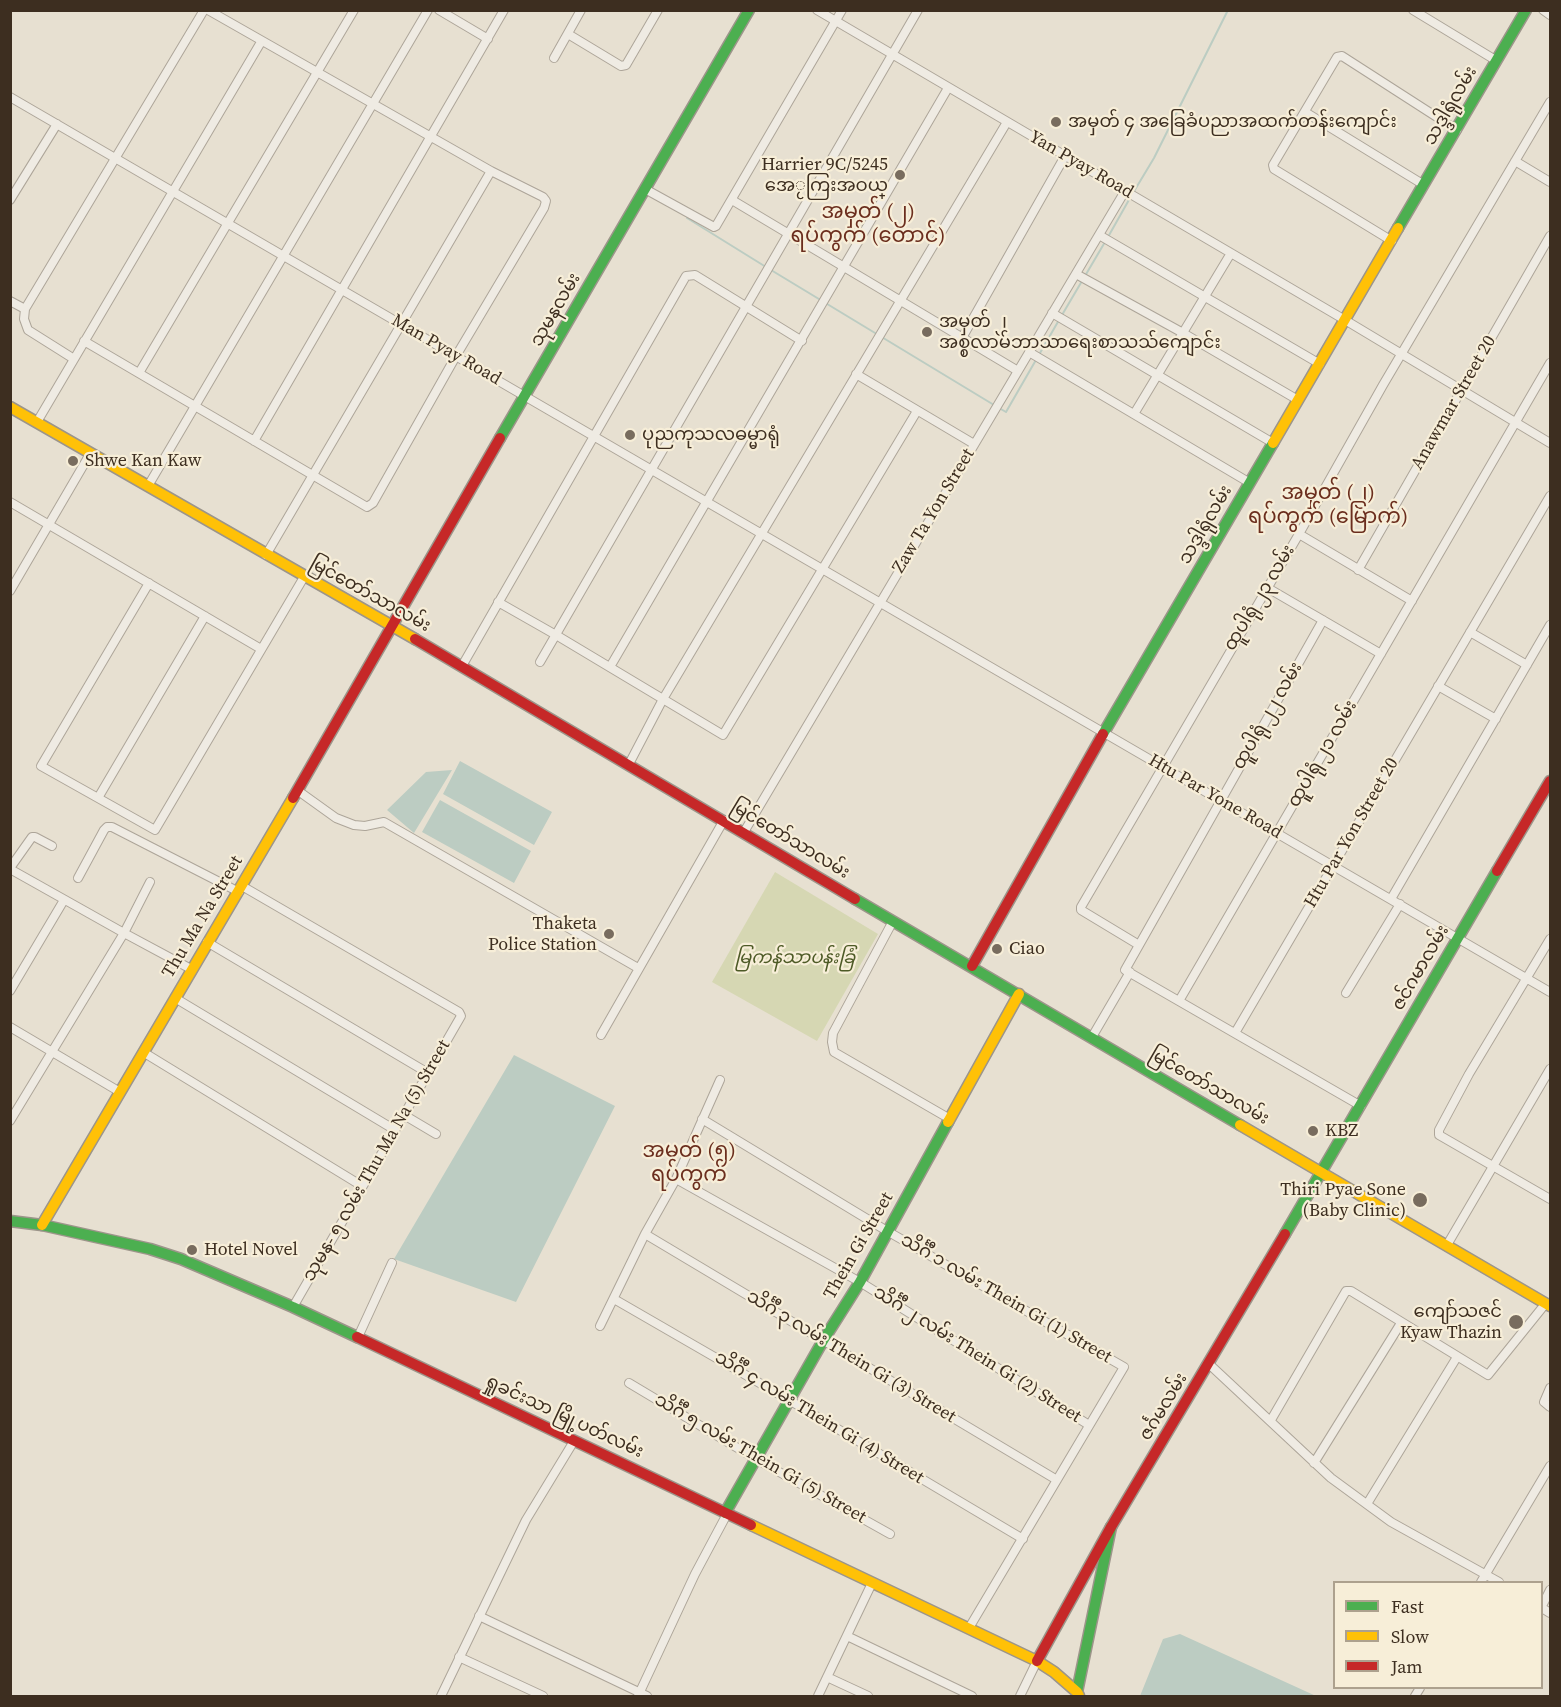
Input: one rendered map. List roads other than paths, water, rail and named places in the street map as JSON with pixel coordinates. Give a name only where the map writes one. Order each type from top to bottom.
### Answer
[{"type":"street","points":[[74,359],[28,330],[24,319],[25,309],[206,10],[491,171],[543,197],[546,201],[373,503],[367,507],[84,341]]},
{"type":"street","points":[[139,373],[354,10]]},
{"type":"street","points":[[148,486],[428,10]]},
{"type":"street","points":[[439,10],[488,39]]},
{"type":"street","points":[[254,441],[504,10]]},
{"type":"street","points":[[554,58],[581,10]]},
{"type":"street","points":[[568,34],[621,66],[626,65],[658,10]]},
{"type":"street","name":"သုမနလမ်း","points":[[391,625],[749,10]]},
{"type":"street","name":"Yan Pyay Road","points":[[817,10],[1551,443]]},
{"type":"street","points":[[645,189],[714,227],[716,226],[842,10]]},
{"type":"street","points":[[540,662],[918,10]]},
{"type":"street","points":[[1413,10],[1497,61]]},
{"type":"street","name":"သဒ္ဒါရုံလမ်း","points":[[972,966],[1104,732],[1526,10]]},
{"type":"street","points":[[1543,10],[1551,15]]},
{"type":"street","points":[[37,422],[261,42]]},
{"type":"street","points":[[1392,241],[1274,169],[1273,165],[1339,56],[1457,130]]},
{"type":"street","points":[[610,667],[948,88]]},
{"type":"street","name":"Man Pyay Road","points":[[10,97],[880,603]]},
{"type":"street","name":"ထူပါရုံ ၂၃ လမ်း","points":[[1139,945],[1080,909],[1299,534],[1401,354],[1551,102]]},
{"type":"street","points":[[1305,112],[1424,186]]},
{"type":"street","points":[[629,764],[663,699],[1007,122]]},
{"type":"street","points":[[10,200],[57,124]]},
{"type":"street","points":[[962,338],[1065,156]]},
{"type":"street","points":[[1515,161],[1551,182]]},
{"type":"street","points":[[266,555],[491,171]]},
{"type":"street","name":"Zaw Ta Yon Street","points":[[744,832],[1125,191]]},
{"type":"street","points":[[732,200],[1018,371]]},
{"type":"street","points":[[1099,235],[1320,364]]},
{"type":"street","name":"Anawmar Street 20","points":[[1358,570],[1551,236]]},
{"type":"street","points":[[1134,414],[1231,253]]},
{"type":"street","points":[[462,666],[688,274],[694,275],[802,341]]},
{"type":"street","points":[[1076,274],[1298,400]]},
{"type":"street","points":[[10,301],[25,309]]},
{"type":"street","points":[[1052,313],[1273,443]]},
{"type":"street","points":[[1029,352],[1250,483]]},
{"type":"street","name":"ထူပါရုံ ၂၁ လမ်း","points":[[1179,1001],[1551,363]]},
{"type":"street","points":[[856,374],[974,444]]},
{"type":"street","name":"မြင်တော်သာလမ်း","points":[[10,407],[462,666],[1548,1305]]},
{"type":"street","points":[[498,602],[723,735],[917,411]]},
{"type":"street","points":[[10,591],[90,454]]},
{"type":"street","name":"Htu Par Yon Street 20","points":[[1234,1033],[1551,496]]},
{"type":"street","points":[[10,502],[261,649]]},
{"type":"street","points":[[1299,534],[1412,601]]},
{"type":"street","points":[[149,583],[41,766],[155,830],[304,577]]},
{"type":"street","points":[[1266,587],[1381,654]]},
{"type":"street","name":"Htu Par Yone Road","points":[[880,603],[1551,992]]},
{"type":"street","points":[[98,798],[205,616]]},
{"type":"street","name":"ထူပါရုံ ၂၂ လမ်း","points":[[1092,1037],[1139,945],[1323,620]]},
{"type":"street","name":"Thu Ma Na Street","points":[[42,1225],[207,942],[241,889],[391,625]]},
{"type":"street","points":[[1391,899],[1551,625]]},
{"type":"street","points":[[1470,633],[1527,665]]},
{"type":"street","points":[[1438,686],[1496,719]]},
{"type":"street","name":"ဇင်ဂမာလမ်း","points":[[1322,1172],[1551,782]]},
{"type":"street","points":[[297,790],[336,818],[354,825],[365,826],[375,822],[384,822],[638,968]]},
{"type":"street","points":[[601,1035],[724,820]]},
{"type":"street","points":[[78,878],[104,830],[112,827],[241,889]]},
{"type":"street","points":[[52,846],[32,837],[10,868],[192,969]]},
{"type":"street","points":[[10,1121],[124,933],[150,882]]},
{"type":"street","name":"သုမန- ၅ လမ်း Thu Ma Na (5) Street","points":[[241,889],[459,1012],[461,1016],[293,1307]]},
{"type":"street","points":[[10,991],[64,900]]},
{"type":"street","points":[[1346,993],[1400,904]]},
{"type":"street","points":[[893,921],[833,1033],[834,1052],[950,1119]]},
{"type":"street","points":[[1551,939],[1439,1130],[1442,1138],[1551,1199]]},
{"type":"street","points":[[207,942],[428,1072]]},
{"type":"street","points":[[1127,971],[1361,1106]]},
{"type":"street","name":"Thein Gi Street","points":[[726,1513],[824,1339],[860,1282],[1019,994]]},
{"type":"street","points":[[175,998],[395,1130]]},
{"type":"street","points":[[10,1027],[120,1092]]},
{"type":"street","points":[[143,1052],[362,1186]]},
{"type":"street","points":[[1447,1245],[1551,1069]]},
{"type":"street","points":[[600,1326],[645,1234],[676,1179],[720,1080]]},
{"type":"street","points":[[404,1115],[436,1134]]},
{"type":"street","name":"သိင်္ဂီ ၁ လမ်း Thein Gi (1) Street","points":[[702,1119],[887,1231],[1124,1367],[1089,1425]]},
{"type":"street","name":"ဇင်္ဂမလမ်း","points":[[1037,1661],[1111,1527],[1322,1172]]},
{"type":"street","name":"သိင်္ဂီ ၂ လမ်း Thein Gi (2) Street","points":[[676,1179],[860,1282],[1089,1425]]},
{"type":"street","name":"ရှုခင်းသာ မြို့ပတ်လမ်း","points":[[10,1221],[42,1225],[150,1249],[293,1307],[1037,1661],[1078,1694]]},
{"type":"street","name":"သိင်္ဂီ ၃ လမ်း Thein Gi (3) Street","points":[[645,1234],[1057,1480]]},
{"type":"street","points":[[358,1337],[392,1263]]},
{"type":"street","points":[[1271,1420],[1346,1291],[1351,1291],[1484,1373],[1490,1373],[1548,1305]]},
{"type":"street","name":"သိင်္ဂီ ၄ လမ်း Thein Gi (4) Street","points":[[614,1299],[1023,1539]]},
{"type":"street","points":[[1314,1463],[1401,1323]]},
{"type":"street","points":[[1367,1504],[1457,1357]]},
{"type":"street","points":[[1209,1364],[1331,1478],[1391,1522],[1497,1581]]},
{"type":"street","name":"သိင်္ဂီ ၅ လမ်း Thein Gi (5) Street","points":[[629,1383],[756,1459],[890,1534]]},
{"type":"street","points":[[1551,1389],[1544,1402],[1551,1407]]},
{"type":"street","points":[[969,1628],[1089,1425]]},
{"type":"street","points":[[442,1696],[526,1520],[574,1441]]},
{"type":"street","points":[[1482,1581],[1551,1466]]},
{"type":"street","points":[[479,1616],[642,1695],[695,1574],[726,1513]]},
{"type":"street","points":[[1078,1694],[1111,1527]]},
{"type":"street","points":[[818,1696],[872,1583]]},
{"type":"street","points":[[1543,1605],[1551,1590]]},
{"type":"street","points":[[847,1636],[972,1696]]},
{"type":"street","points":[[459,1657],[543,1696]]},
{"type":"street","points":[[1020,1696],[1037,1661]]},
{"type":"street","points":[[827,1677],[868,1696]]},
{"type":"waterway","points":[[1133,193],[1154,158],[1228,10]]},
{"type":"waterway","points":[[1108,237],[1130,198]]},
{"type":"waterway","points":[[687,218],[766,267]]},
{"type":"waterway","points":[[1085,276],[1105,242]]},
{"type":"waterway","points":[[771,270],[994,405]]},
{"type":"waterway","points":[[1062,315],[1082,281]]},
{"type":"waterway","points":[[999,408],[1006,412],[1059,320]]},
{"type":"place","name":"အမှတ် ၄ အခြေခံပညာအထက်တန်းကျောင်း","points":[[1056,122]]},
{"type":"place","name":"Harrier 9C/5245 အေႂကြးအဝယ္","points":[[900,175]]},
{"type":"place","name":"အမှတ် ၂ အစ္စလာမ်ဘာသာရေးစာသသ်ကျောင်း","points":[[927,332]]},
{"type":"place","name":"ပုညကုသလဓမ္မာရုံ","points":[[630,435]]},
{"type":"place","name":"Shwe Kan Kaw","points":[[73,461]]},
{"type":"place","name":"Thaketa Police Station","points":[[609,934]]},
{"type":"place","name":"Ciao","points":[[997,949]]},
{"type":"place","name":"KBZ","points":[[1313,1131]]},
{"type":"place","name":"Thiri Pyae Sone (Baby Clinic)","points":[[1420,1200]]},
{"type":"place","name":"Hotel Novel","points":[[192,1250]]},
{"type":"place","name":"ကျော်သဇင် Kyaw Thazin","points":[[1516,1322]]},
{"type":"district","name":"အမှတ် (၂) ရပ်ကွက် (တောင်)","points":[[868,225]]},
{"type":"district","name":"အမှတ် (၂) ရပ်ကွက် (မြောက်)","points":[[1328,506]]},
{"type":"district","name":"အမှတ် (၅) ရပ်ကွက်","points":[[689,1164]]},
{"type":"park label","name":"မြကန်သာပန်းခြံ","points":[[795,958]]}]
